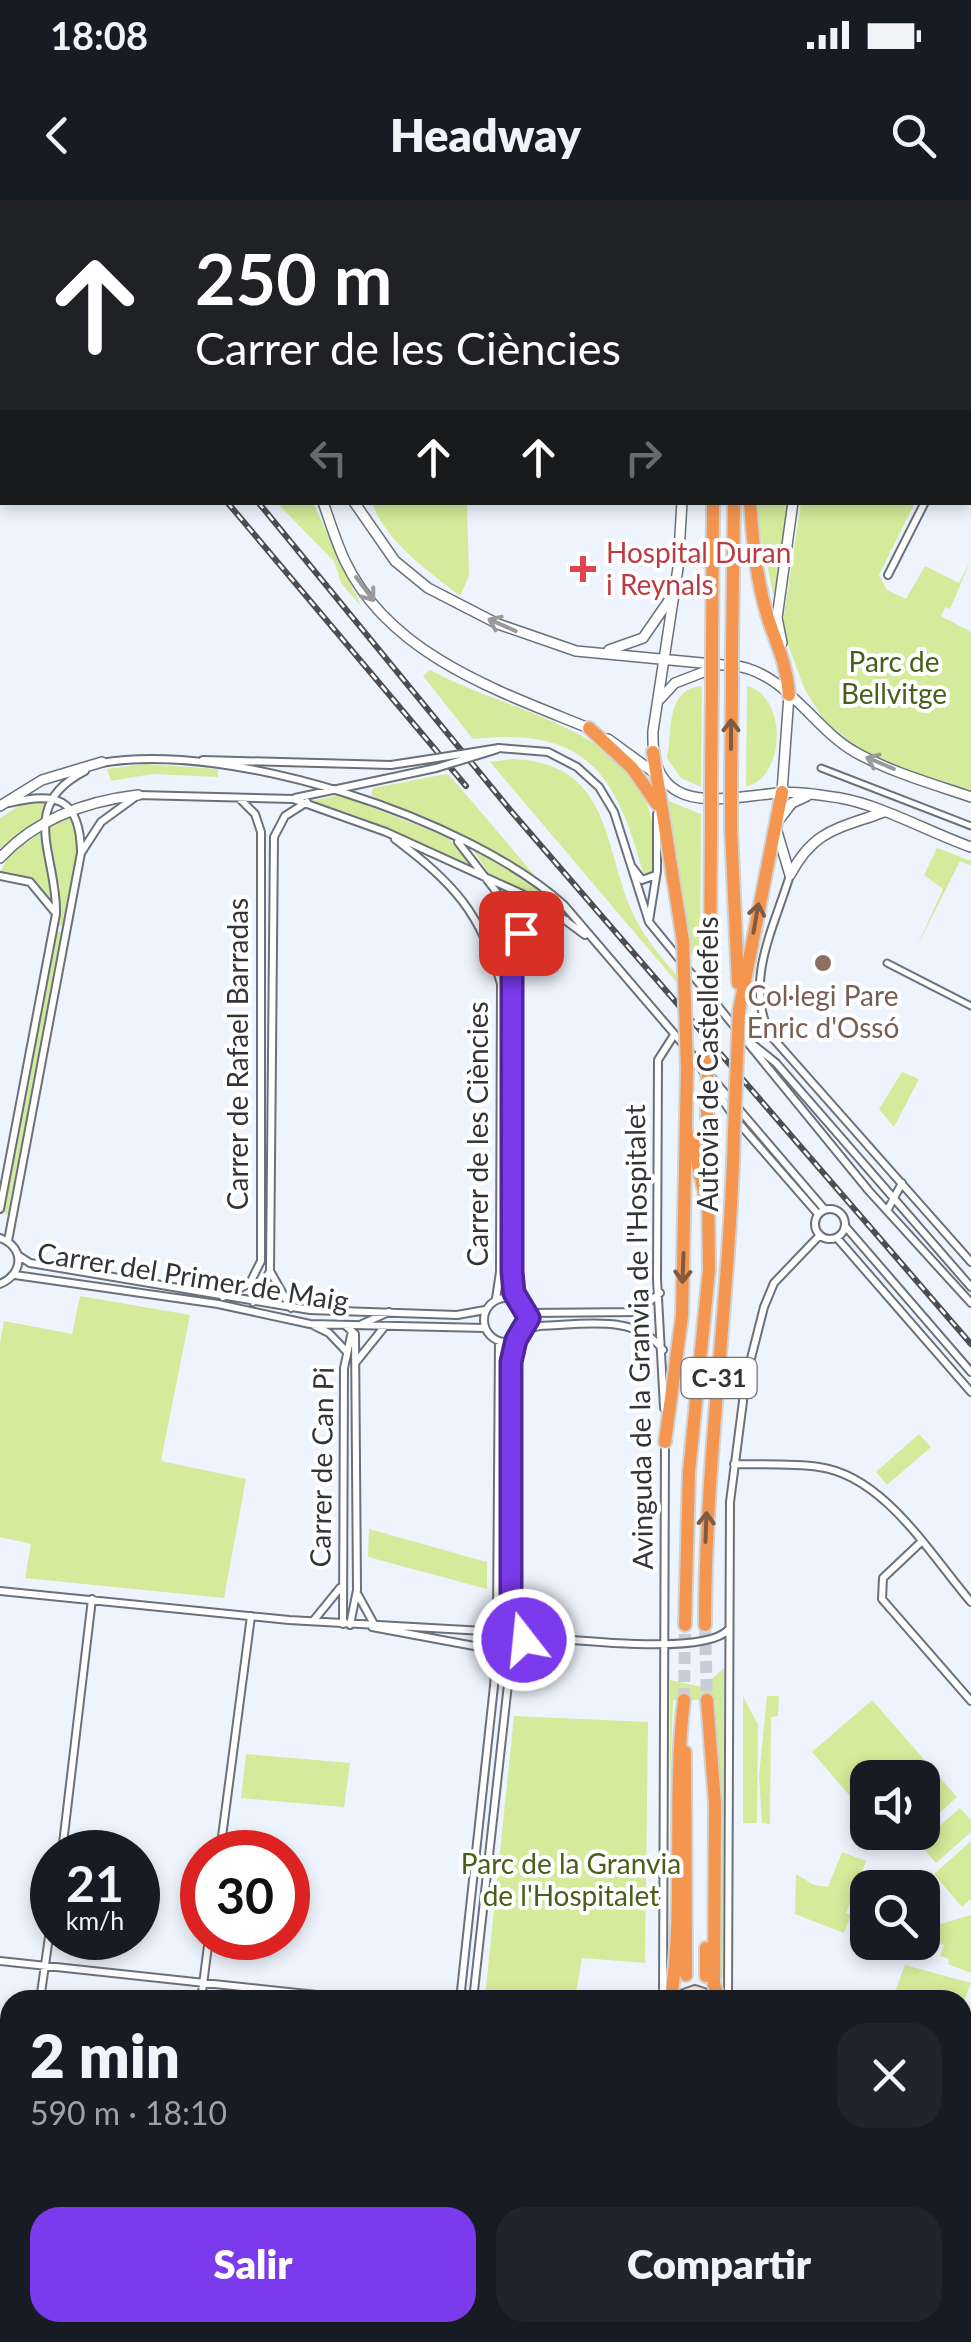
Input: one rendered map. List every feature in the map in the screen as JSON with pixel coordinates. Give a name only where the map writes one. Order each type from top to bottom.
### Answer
[{"type":"highway","name":"Autovia de Castelldefels","points":[[684,1625],[689,1472],[706,1308],[710,1208],[714,505]]},
{"type":"highway","name":"Autovia de Castelldefels","points":[[705,1625],[706,1505],[729,1280],[739,1010],[731,829],[734,505]]},
{"type":"highway","points":[[733,520],[744,505]]},
{"type":"highway","points":[[746,505],[772,629],[784,651],[788,695]]},
{"type":"highway","points":[[589,728],[632,768],[658,806]]},
{"type":"highway","points":[[653,752],[658,806],[683,941],[692,1144],[710,1208]]},
{"type":"highway","points":[[739,1010],[782,792]]},
{"type":"highway","points":[[666,1442],[682,1316],[691,1063]]},
{"type":"highway","points":[[669,1990],[676,1924],[676,1770],[684,1700],[686,1975]]},
{"type":"highway","points":[[706,1976],[707,1700],[714,1803],[716,1990]]},
{"type":"street","points":[[324,505],[346,564],[383,614],[442,663],[503,696],[589,728],[687,794],[722,802],[782,792],[849,800],[971,847]]},
{"type":"street","points":[[356,505],[395,562],[428,588],[538,640],[595,652],[723,665],[762,673],[857,753],[971,798]]},
{"type":"street","points":[[670,785],[653,752],[676,582],[682,505]]},
{"type":"street","points":[[784,651],[777,618],[793,505]]},
{"type":"street","points":[[888,575],[923,505]]},
{"type":"street","points":[[595,652],[643,638],[666,608],[676,582]]},
{"type":"street","points":[[658,701],[675,683],[723,665]]},
{"type":"street","points":[[782,792],[788,695]]},
{"type":"street","points":[[0,806],[42,780],[102,762],[197,760],[376,765],[488,746],[538,750],[583,772],[609,803],[649,922],[862,1182],[971,1303]]},
{"type":"street","points":[[0,858],[42,824],[71,810],[138,796],[293,798],[436,768],[499,748]]},
{"type":"street","points":[[197,760],[336,791],[363,801],[451,836],[550,893],[674,1035],[691,1063],[822,1212],[841,1214],[845,1226],[971,1372]]},
{"type":"street","points":[[0,1209],[56,914],[54,878],[42,824],[52,797],[72,777],[102,762]]},
{"type":"street","points":[[821,768],[971,826]]},
{"type":"street","points":[[363,801],[365,784]]},
{"type":"street","points":[[0,806],[40,795],[52,797],[71,810],[81,831],[81,853],[4,1240],[19,1256],[15,1274],[0,1284]]},
{"type":"street","points":[[790,875],[775,826],[792,803],[809,795]]},
{"type":"street","points":[[81,853],[101,822],[138,796]]},
{"type":"street","name":"Carrer de Rafael Barradas","points":[[220,1301],[250,1283],[261,1261],[261,832],[255,814],[239,798]]},
{"type":"street","points":[[293,798],[386,832],[490,880],[568,921],[598,946]]},
{"type":"street","name":"Carrer de Rafael Barradas","points":[[254,1301],[270,1271],[274,837],[286,816],[307,802]]},
{"type":"street","points":[[649,922],[656,876],[658,806]]},
{"type":"street","points":[[881,813],[845,822],[824,834],[800,856],[790,875],[758,983],[759,1013],[772,1036],[971,1262]]},
{"type":"street","name":"Carrer de les Ciències","points":[[386,832],[464,900],[491,947],[500,984],[500,1272],[496,1300]]},
{"type":"street","points":[[451,836],[490,880]]},
{"type":"street","points":[[628,858],[642,880],[656,876]]},
{"type":"street","points":[[0,876],[30,882],[56,914]]},
{"type":"street","name":"Carrer de les Ciències","points":[[490,880],[504,909],[512,950],[512,1272],[516,1299]]},
{"type":"street","points":[[512,950],[530,925],[549,918],[568,921]]},
{"type":"street","points":[[888,963],[971,1006]]},
{"type":"street","name":"Avinguda de la Granvia de l'Hospitalet","points":[[668,1990],[666,1442],[658,1060],[674,1035]]},
{"type":"street","points":[[746,1038],[776,1063],[971,1287]]},
{"type":"street","points":[[813,1123],[822,1116],[829,1100]]},
{"type":"street","points":[[862,1182],[893,1200]]},
{"type":"street","points":[[888,1209],[902,1183]]},
{"type":"street","points":[[820,1235],[815,1226],[822,1212]]},
{"type":"street","points":[[836,1238],[845,1226]]},
{"type":"street","points":[[820,1235],[836,1238],[971,1392]]},
{"type":"street","points":[[728,1990],[728,1630],[734,1464],[764,1307],[774,1283],[820,1235]]},
{"type":"street","name":"Carrer del Primer de Maig","points":[[19,1256],[30,1263],[220,1301],[310,1324],[485,1328]]},
{"type":"street","points":[[270,1271],[292,1308]]},
{"type":"street","name":"Carrer del Primer de Maig","points":[[15,1274],[315,1310],[457,1314],[486,1310]]},
{"type":"street","points":[[528,1313],[637,1312],[660,1292]]},
{"type":"street","points":[[0,1590],[312,1622],[457,1633],[484,1631],[496,1619],[499,1342],[485,1328],[486,1310],[496,1300],[516,1299],[528,1313],[526,1330]]},
{"type":"street","name":"Carrer de Can Pi","points":[[315,1310],[322,1319],[344,1324],[352,1332],[356,1363],[357,1590],[346,1624]]},
{"type":"street","name":"Carrer de Can Pi","points":[[346,1624],[342,1582],[346,1352],[352,1332],[359,1325],[389,1312]]},
{"type":"street","name":"Carrer de Can Pi","points":[[310,1324],[329,1333],[346,1352]]},
{"type":"street","name":"Carrer de Can Pi","points":[[356,1363],[385,1326]]},
{"type":"street","points":[[663,1350],[644,1330],[630,1326],[539,1326],[526,1330],[516,1340],[511,1362],[512,1619],[525,1636],[665,1643],[714,1641],[728,1630]]},
{"type":"street","points":[[499,1342],[516,1340]]},
{"type":"street","points":[[734,1464],[818,1467],[844,1474],[870,1489],[971,1602]]},
{"type":"street","points":[[920,1544],[883,1578],[881,1595],[971,1701]]},
{"type":"street","name":"Carrer de Can Pi","points":[[312,1622],[336,1597],[342,1582]]},
{"type":"street","name":"Carrer de Can Pi","points":[[357,1590],[373,1625]]},
{"type":"street","points":[[65,1830],[92,1600]]},
{"type":"street","points":[[223,1830],[252,1616]]},
{"type":"street","points":[[496,1619],[512,1619]]},
{"type":"street","points":[[373,1625],[486,1650],[496,1658],[514,1656]]},
{"type":"street","points":[[461,1990],[495,1671],[486,1650],[484,1631]]},
{"type":"street","points":[[474,1990],[514,1656],[525,1636]]},
{"type":"street","points":[[714,1641],[728,1652]]},
{"type":"street","points":[[42,1990],[47,1960]]},
{"type":"street","points":[[202,1990],[206,1960]]},
{"type":"street","points":[[0,1961],[263,1990]]},
{"type":"green space","points":[[279,505],[314,505],[361,606],[341,583],[334,561]]},
{"type":"green space","points":[[373,505],[467,505],[469,576],[460,596],[421,566],[379,518]]},
{"type":"green space","points":[[754,505],[791,505],[775,603]]},
{"type":"green space","name":"Parc de Bellvitge","points":[[801,505],[914,505],[879,575],[887,590],[906,599],[925,566],[959,583],[971,560],[950,609],[945,607],[941,616],[971,632],[971,793],[869,757],[823,719],[804,688],[782,628]]},
{"type":"green space","points":[[430,670],[547,719],[584,737],[616,760],[640,789],[653,826],[653,873],[643,873],[621,808],[590,764],[569,749],[543,741],[511,737],[473,739],[423,676]]},
{"type":"green space","points":[[702,686],[701,787],[681,778],[667,758],[676,704],[681,695]]},
{"type":"green space","points":[[747,686],[769,704],[777,736],[769,768],[746,787]]},
{"type":"green space","points":[[511,759],[543,763],[567,774],[584,789],[606,831],[634,917],[679,978],[679,985],[490,762]]},
{"type":"green space","points":[[145,764],[218,769],[218,777],[152,774],[111,781],[107,769]]},
{"type":"green space","points":[[446,774],[542,884],[484,850],[371,795],[373,788]]},
{"type":"green space","points":[[340,795],[447,837],[480,872],[360,817],[311,801]]},
{"type":"green space","points":[[47,800],[42,821],[0,848],[0,818],[25,802]]},
{"type":"green space","points":[[666,800],[701,814],[700,962],[689,950]]},
{"type":"green space","points":[[71,816],[79,845],[63,926],[58,925],[60,888],[47,828]]},
{"type":"green space","points":[[40,833],[53,903],[30,878],[0,872],[9,856]]},
{"type":"green space","points":[[471,847],[543,891],[571,917],[492,878]]},
{"type":"green space","points":[[937,848],[971,861],[971,866],[960,861],[916,949],[943,889],[924,875]]},
{"type":"green space","points":[[57,932],[62,932],[8,1214],[4,1213]]},
{"type":"green space","points":[[902,1072],[919,1079],[894,1127],[879,1109]]},
{"type":"green space","points":[[80,1296],[190,1315],[161,1461],[246,1479],[224,1598],[25,1578],[31,1544],[0,1537],[0,1342],[4,1321],[72,1334]]},
{"type":"green space","points":[[919,1434],[931,1447],[887,1485],[876,1472]]},
{"type":"green space","points":[[369,1529],[487,1562],[487,1589],[368,1557]]},
{"type":"green space","points":[[724,1668],[723,1978],[717,1978],[716,1700],[673,1700],[670,1782],[670,1680],[703,1687]]},
{"type":"green space","points":[[743,1696],[758,1725],[757,1823],[743,1823]]},
{"type":"green space","points":[[767,1696],[779,1696],[778,1716],[771,1717],[770,1824],[762,1823],[759,1776]]},
{"type":"green space","points":[[872,1700],[925,1760],[850,1760],[850,1796],[812,1752]]},
{"type":"green space","name":"Parc de la Granvia de l'Hospitalet","points":[[514,1716],[648,1722],[645,1963],[582,1958],[577,1990],[486,1990]]},
{"type":"green space","points":[[246,1754],[350,1763],[344,1807],[241,1798]]},
{"type":"green space","points":[[940,1778],[957,1797],[940,1812]]},
{"type":"green space","points":[[960,1808],[971,1820],[971,1832],[936,1863],[924,1850],[940,1850],[940,1826]]},
{"type":"green space","points":[[971,1841],[971,1899],[962,1907],[940,1881],[938,1870]]},
{"type":"green space","points":[[842,1852],[866,1861],[863,1870],[850,1870],[850,1903],[846,1913],[850,1918],[844,1933],[795,1914],[796,1874],[814,1885],[828,1887]]},
{"type":"green space","points":[[971,1915],[971,1973],[948,1964],[949,1959],[940,1956],[944,1945],[940,1944],[940,1924]]},
{"type":"green space","points":[[905,1965],[971,1983],[968,1990],[895,1990]]},
{"type":"tunnel","points":[[684,1700],[685,1625]]},
{"type":"tunnel","points":[[705,1625],[707,1700]]},
{"type":"railway","points":[[230,505],[466,786]]},
{"type":"railway","points":[[260,505],[511,811],[971,1344]]},
{"type":"place","name":"Hospital Duran i Reynals","points":[[583,569]]},
{"type":"place","name":"Col·legi Pare Enric d'Ossó","points":[[823,963]]},
{"type":"route","points":[[521,933],[512,950],[512,1272],[516,1299],[529,1318],[526,1330],[516,1340],[511,1362],[511,1592],[512,1619],[524,1631],[524,1640]]}]
